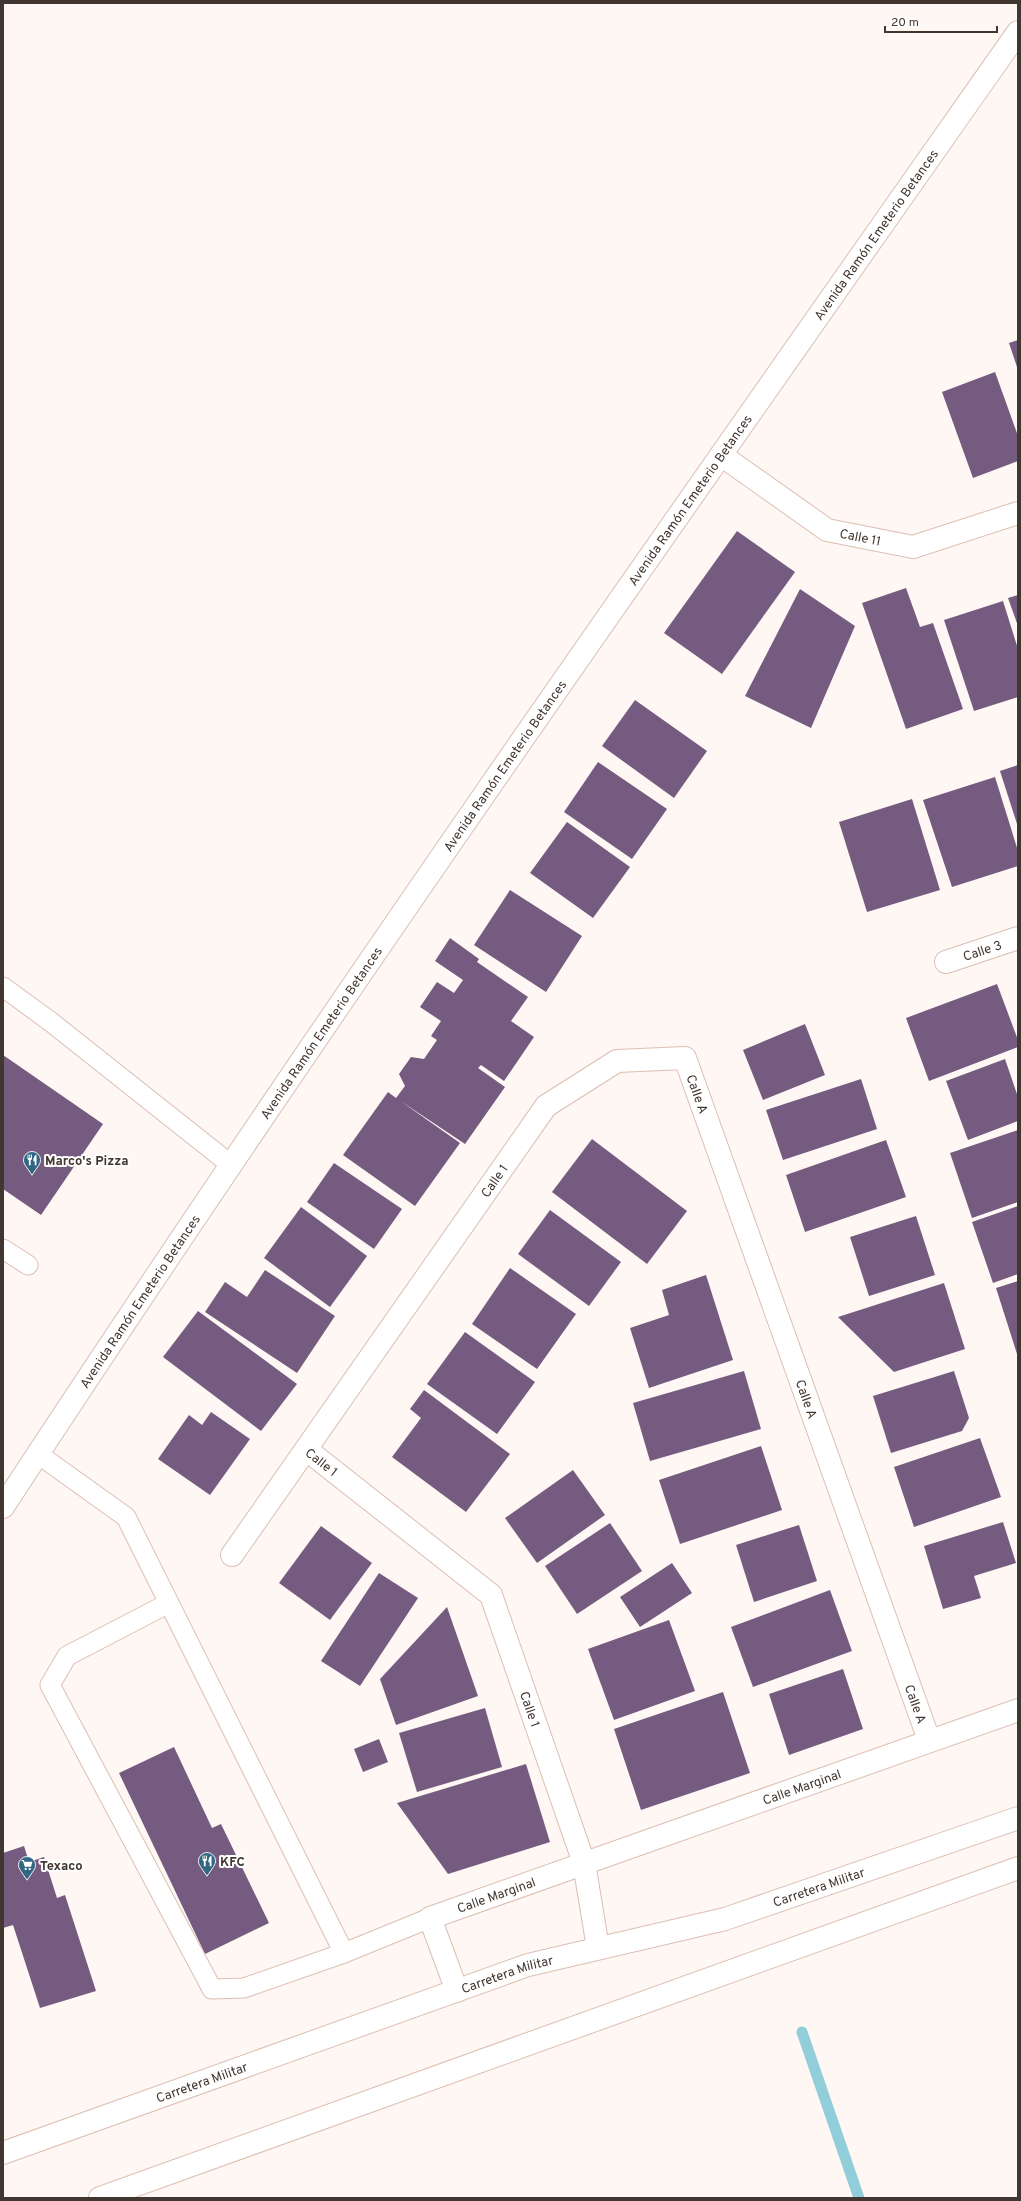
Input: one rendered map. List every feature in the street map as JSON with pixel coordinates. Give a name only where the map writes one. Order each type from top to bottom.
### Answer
[{"type":"street","name":"Avenida Ramón Emeterio Betances","points":[[3,1507],[230,1164],[721,455],[1018,32]]},
{"type":"street","name":"Calle 11","points":[[721,455],[827,530],[913,547],[1018,513]]},
{"type":"street","name":"Calle 3","points":[[946,962],[1018,938]]},
{"type":"street","name":"Calle A","points":[[617,1061],[685,1058],[929,1740]]},
{"type":"street","name":"Calle 1","points":[[584,1863],[491,1595],[307,1450],[546,1106],[617,1061]]},
{"type":"street","points":[[232,1555],[307,1450]]},
{"type":"street","name":"Calle Marginal","points":[[430,1918],[929,1740],[1018,1710]]},
{"type":"street","name":"Carretera Militar","points":[[3,2154],[457,1991],[528,1964],[725,1918],[1018,1818]]},
{"type":"street","points":[[584,1863],[598,1948]]},
{"type":"street","points":[[100,2198],[1018,1868]]},
{"type":"street","points":[[430,1918],[457,1991]]},
{"type":"lane","points":[[3,987],[51,1022],[230,1164]]},
{"type":"lane","points":[[3,1248],[28,1265]]},
{"type":"lane","points":[[38,1454],[126,1517],[344,1953]]},
{"type":"lane","points":[[169,1603],[67,1656],[50,1685],[212,1989],[244,1988],[344,1953],[430,1918]]},
{"type":"building","points":[[1018,340],[1018,370],[1009,343]]},
{"type":"building","points":[[995,372],[1018,436],[1018,461],[973,478],[942,392]]},
{"type":"building","points":[[737,531],[795,572],[722,674],[664,633]]},
{"type":"building","points":[[906,588],[920,627],[933,623],[963,709],[906,729],[862,603]]},
{"type":"building","points":[[800,589],[855,626],[811,728],[745,696]]},
{"type":"building","points":[[1018,595],[1018,626],[1008,598]]},
{"type":"building","points":[[1003,601],[1018,649],[1018,697],[974,711],[944,620]]},
{"type":"building","points":[[635,700],[707,751],[674,798],[602,746]]},
{"type":"building","points":[[598,762],[667,809],[632,859],[564,812]]},
{"type":"building","points":[[1018,765],[1018,827],[1000,771]]},
{"type":"building","points":[[995,777],[1018,851],[1018,866],[952,887],[923,800]]},
{"type":"building","points":[[912,799],[940,890],[867,912],[839,822]]},
{"type":"building","points":[[567,822],[630,867],[593,918],[530,873]]},
{"type":"building","points":[[510,890],[582,936],[546,992],[474,945]]},
{"type":"building","points":[[450,938],[479,959],[477,962],[528,997],[511,1021],[534,1037],[504,1081],[481,1065],[478,1068],[505,1087],[465,1144],[399,1100],[460,1143],[415,1206],[343,1155],[388,1092],[396,1098],[405,1086],[399,1074],[411,1057],[424,1059],[437,1040],[431,1036],[441,1021],[420,1007],[437,982],[454,993],[463,980],[435,961]]},
{"type":"building","points":[[997,984],[1018,1040],[1018,1047],[929,1081],[906,1018]]},
{"type":"building","points":[[805,1024],[825,1075],[763,1100],[743,1050]]},
{"type":"building","points":[[3,1055],[103,1124],[41,1215],[3,1189]]},
{"type":"building","points":[[1005,1059],[1018,1097],[1018,1121],[968,1140],[946,1081]]},
{"type":"building","points":[[861,1079],[877,1129],[783,1160],[766,1110]]},
{"type":"building","points":[[1018,1130],[1018,1202],[972,1218],[950,1153]]},
{"type":"building","points":[[592,1139],[687,1211],[647,1264],[552,1192]]},
{"type":"building","points":[[886,1140],[906,1197],[805,1232],[786,1175]]},
{"type":"building","points":[[334,1163],[402,1209],[374,1249],[307,1202]]},
{"type":"building","points":[[1018,1206],[1018,1274],[993,1283],[972,1222]]},
{"type":"building","points":[[301,1207],[367,1256],[330,1307],[264,1258]]},
{"type":"building","points":[[550,1210],[621,1262],[589,1306],[518,1254]]},
{"type":"building","points":[[916,1216],[935,1275],[869,1296],[850,1237]]},
{"type":"building","points":[[510,1268],[576,1314],[537,1369],[472,1324]]},
{"type":"building","points":[[265,1270],[335,1316],[297,1373],[205,1312],[225,1282],[247,1297]]},
{"type":"building","points":[[706,1275],[733,1360],[649,1388],[630,1328],[669,1315],[662,1290]]},
{"type":"building","points":[[1018,1281],[1018,1357],[996,1288]]},
{"type":"building","points":[[944,1283],[965,1349],[894,1372],[838,1317]]},
{"type":"building","points":[[198,1311],[297,1384],[261,1431],[163,1357]]},
{"type":"building","points":[[465,1332],[535,1382],[497,1434],[427,1384]]},
{"type":"building","points":[[744,1371],[761,1429],[650,1461],[633,1403]]},
{"type":"building","points":[[954,1371],[969,1418],[962,1431],[891,1453],[873,1396]]},
{"type":"building","points":[[424,1390],[510,1454],[466,1512],[392,1457],[421,1418],[410,1409]]},
{"type":"building","points":[[211,1412],[250,1439],[210,1495],[158,1459],[189,1415],[202,1425]]},
{"type":"building","points":[[980,1438],[1001,1497],[914,1527],[894,1467]]},
{"type":"building","points":[[761,1446],[782,1510],[680,1544],[659,1480]]},
{"type":"building","points":[[573,1470],[605,1515],[537,1563],[505,1518]]},
{"type":"building","points":[[1003,1522],[1016,1563],[974,1576],[981,1598],[943,1609],[924,1546]]},
{"type":"building","points":[[610,1523],[642,1571],[577,1614],[545,1566]]},
{"type":"building","points":[[799,1525],[817,1581],[754,1602],[736,1545]]},
{"type":"building","points":[[321,1526],[372,1563],[330,1620],[279,1583]]},
{"type":"building","points":[[672,1563],[692,1593],[640,1627],[620,1597]]},
{"type":"building","points":[[379,1573],[418,1598],[360,1686],[321,1661]]},
{"type":"building","points":[[830,1590],[852,1651],[753,1687],[731,1627]]},
{"type":"building","points":[[447,1607],[478,1696],[396,1725],[380,1679]]},
{"type":"building","points":[[669,1620],[695,1691],[614,1720],[588,1649]]},
{"type":"building","points":[[843,1669],[863,1729],[789,1755],[769,1694]]},
{"type":"building","points":[[723,1692],[750,1773],[641,1810],[614,1729]]},
{"type":"building","points":[[485,1708],[502,1767],[417,1792],[399,1733]]},
{"type":"building","points":[[379,1739],[388,1762],[363,1772],[354,1749]]},
{"type":"building","name":"KFC","points":[[174,1747],[212,1828],[221,1824],[269,1923],[205,1954],[119,1773]]},
{"type":"building","points":[[526,1764],[550,1842],[448,1874],[397,1803]]},
{"type":"building","points":[[24,1846],[29,1862],[44,1857],[57,1898],[65,1895],[96,1991],[40,2008],[13,1925],[3,1928],[3,1853]]},
{"type":"waterway","points":[[802,2032],[859,2198]]},
{"type":"place","name":"Marco's Pizza","points":[[32,1175]]},
{"type":"place","name":"KFC","points":[[207,1876]]},
{"type":"place","name":"Texaco","points":[[27,1880]]}]
